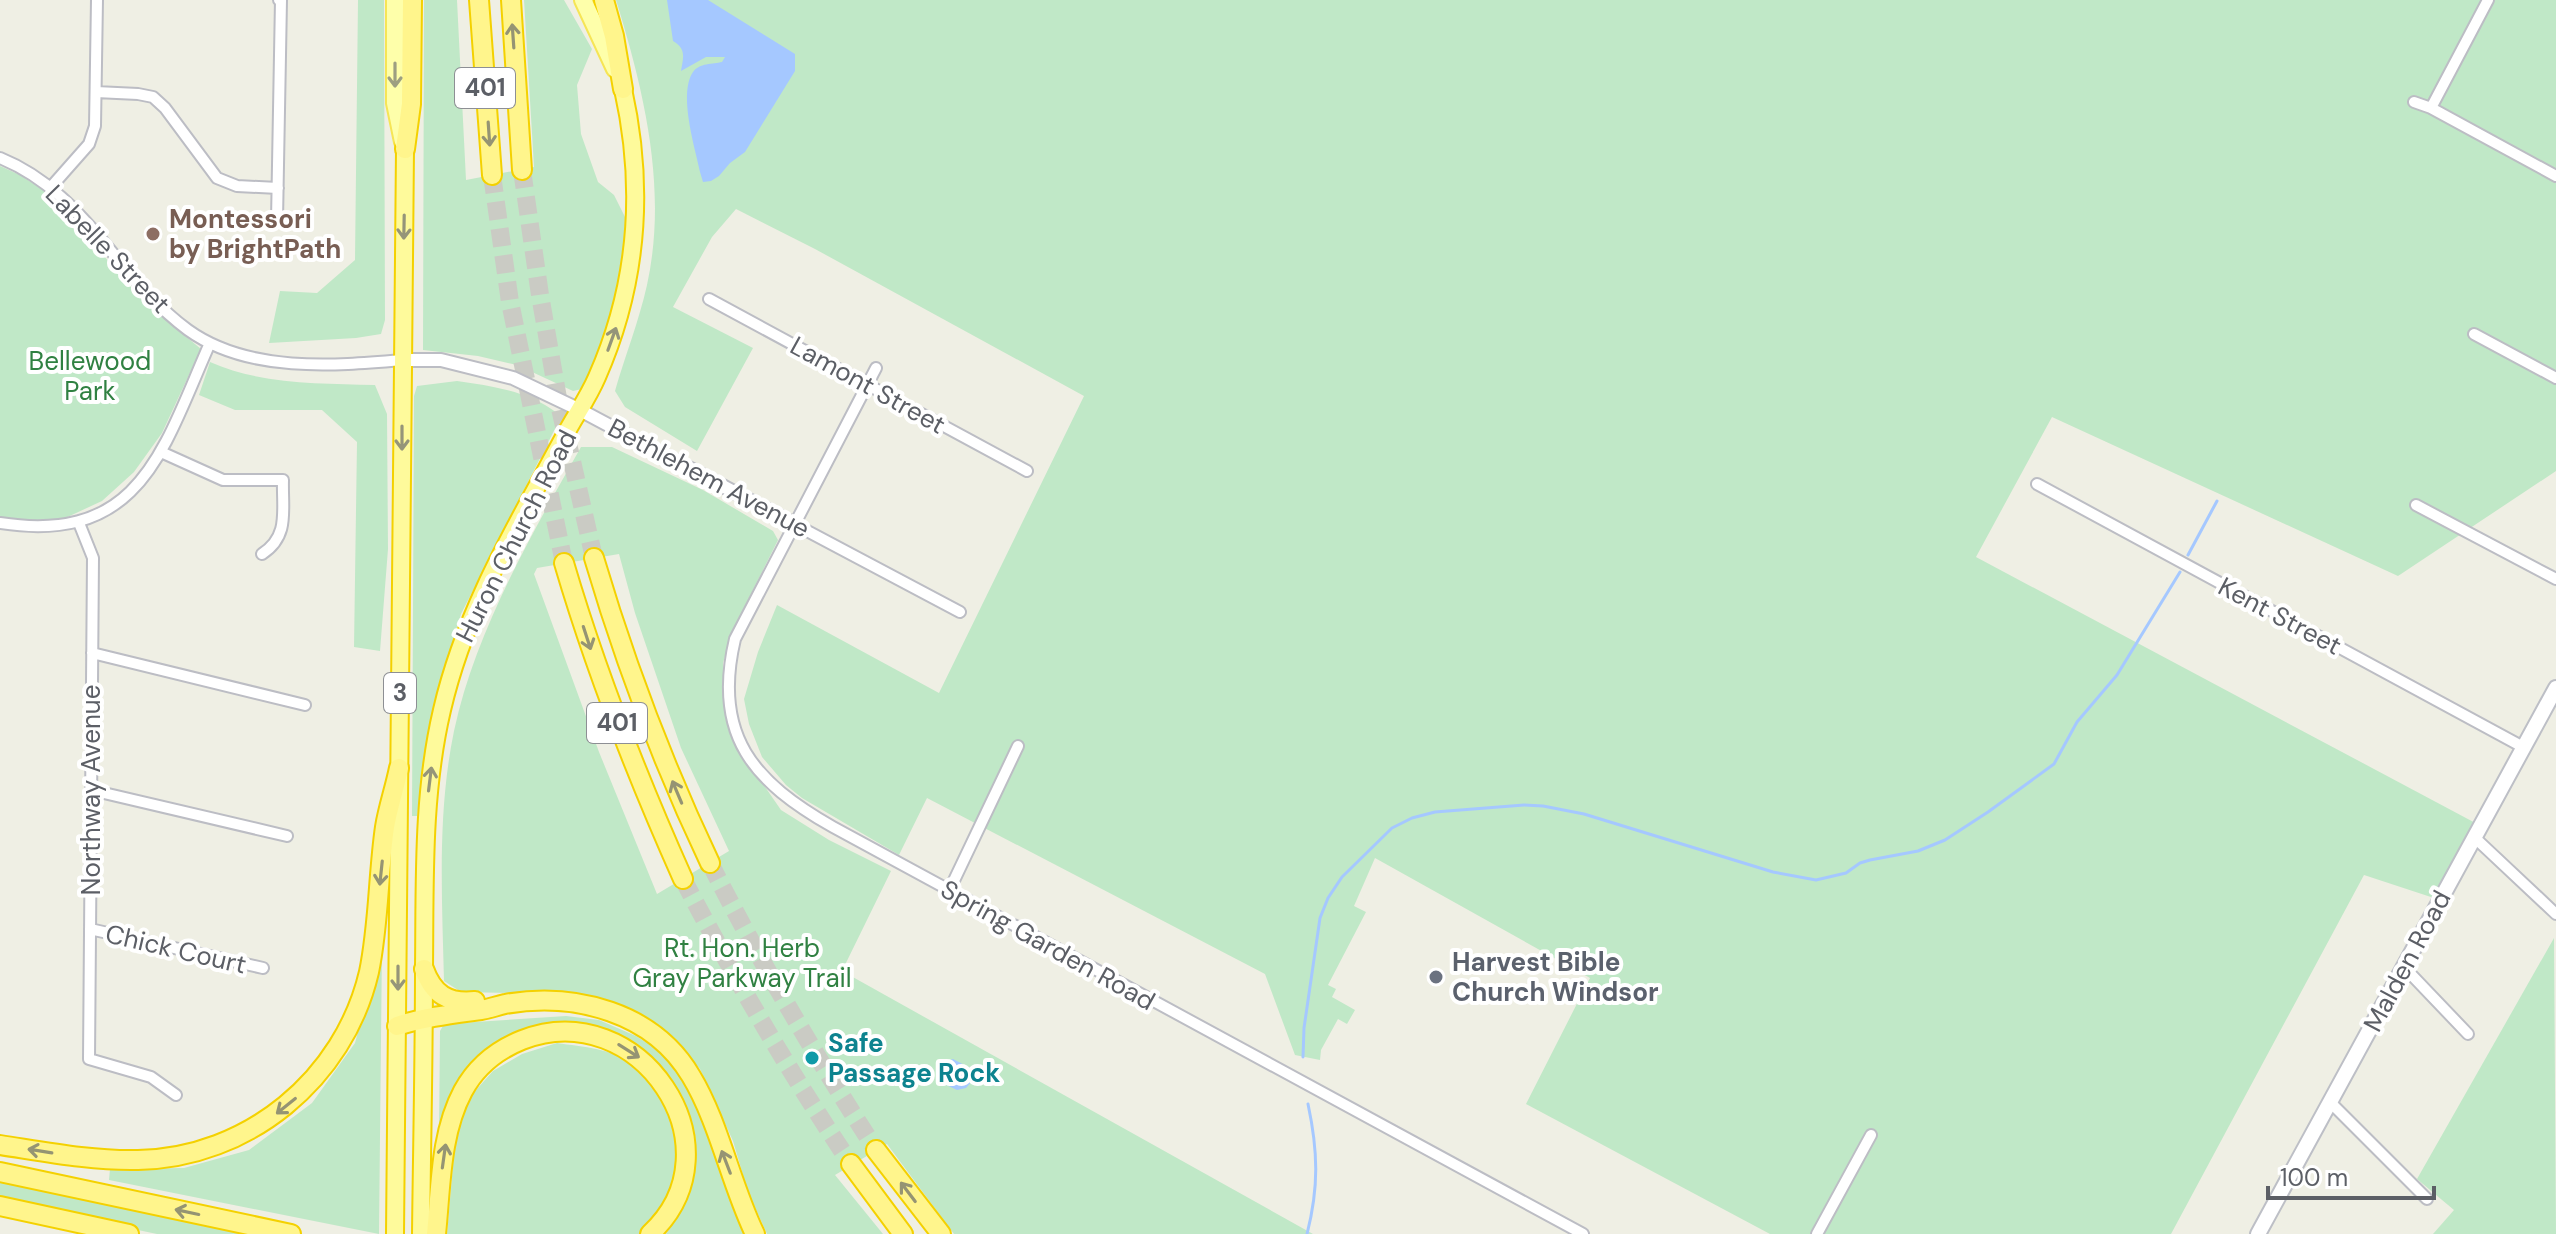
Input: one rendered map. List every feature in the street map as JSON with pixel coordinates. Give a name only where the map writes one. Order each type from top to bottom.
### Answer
[{"type":"highway","points":[[405,149],[411,104],[412,0]]},
{"type":"highway","name":"401","points":[[479,0],[492,175]]},
{"type":"highway","name":"401","points":[[511,0],[522,170]]},
{"type":"highway","points":[[604,0],[623,89]]},
{"type":"highway","name":"Huron Church Road","points":[[421,1234],[429,792],[436,739],[448,683],[465,629],[484,586],[597,377],[615,331],[632,260],[637,186],[633,138],[623,89]]},
{"type":"highway","name":"3","points":[[395,1234],[405,149]]},
{"type":"highway","name":"401","points":[[594,558],[652,731],[710,863]]},
{"type":"highway","name":"401","points":[[564,563],[616,720],[683,879]]},
{"type":"highway","points":[[0,1145],[88,1159],[168,1158],[203,1150],[234,1138],[259,1126],[298,1096],[340,1043],[364,990],[374,939],[386,826],[399,768]]},
{"type":"highway","points":[[424,969],[435,990],[449,1000],[460,1003],[484,1000],[505,1004]]},
{"type":"highway","points":[[397,1026],[424,1017],[505,1004],[552,1002],[596,1007],[625,1016],[663,1042],[696,1084],[755,1234]]},
{"type":"highway","points":[[436,1234],[446,1144],[464,1088],[484,1063],[509,1046],[545,1033],[571,1032],[601,1037],[640,1057],[660,1078],[678,1111],[684,1145],[681,1179],[665,1215],[650,1234]]},
{"type":"highway","points":[[876,1150],[941,1234]]},
{"type":"highway","points":[[851,1164],[903,1234]]},
{"type":"highway","points":[[0,1172],[291,1234]]},
{"type":"highway","points":[[0,1206],[129,1234]]},
{"type":"main road","name":"3","points":[[395,0],[395,103],[405,149]]},
{"type":"main road","name":"Huron Church Road","points":[[583,0],[623,89]]},
{"type":"main road","name":"Malden Road","points":[[2258,1234],[2556,688]]},
{"type":"street","points":[[51,187],[89,144],[95,126],[97,0]]},
{"type":"street","points":[[277,220],[279,0]]},
{"type":"street","points":[[2431,108],[2488,0]]},
{"type":"street","points":[[96,92],[153,97],[165,108],[217,178],[237,186],[278,188]]},
{"type":"street","points":[[2414,102],[2431,108],[2556,176]]},
{"type":"street","name":"Labelle Street","points":[[0,158],[28,171],[51,187],[86,220],[157,304],[188,330],[210,343],[240,354],[298,363],[402,360]]},
{"type":"street","name":"Lamont Street","points":[[709,299],[1027,471]]},
{"type":"street","points":[[2474,334],[2556,378]]},
{"type":"street","points":[[0,523],[24,527],[64,527],[113,507],[147,474],[161,452],[210,343]]},
{"type":"street","name":"Bethlehem Avenue","points":[[402,360],[441,360],[503,374],[580,410],[960,612]]},
{"type":"street","name":"Spring Garden Road","points":[[876,368],[735,639],[728,688],[741,744],[766,781],[785,798],[949,891],[1583,1234]]},
{"type":"street","points":[[161,452],[223,480],[283,480],[281,534],[273,547],[262,554]]},
{"type":"street","name":"Kent Street","points":[[2037,484],[2523,747]]},
{"type":"street","points":[[2416,505],[2556,579]]},
{"type":"street","name":"Northway Avenue","points":[[79,523],[93,558],[89,1059],[151,1077],[176,1095]]},
{"type":"street","points":[[92,653],[305,705]]},
{"type":"street","points":[[949,891],[1018,746]]},
{"type":"street","points":[[91,790],[287,836]]},
{"type":"street","points":[[2474,837],[2556,914]]},
{"type":"street","name":"Chick Court","points":[[90,929],[263,968]]},
{"type":"street","points":[[2404,967],[2468,1034]]},
{"type":"street","points":[[2331,1103],[2427,1199]]},
{"type":"street","points":[[1817,1234],[1871,1135]]},
{"type":"green space","points":[[358,0],[384,0],[385,320],[381,334],[269,343],[280,291],[317,293],[355,260]]},
{"type":"green space","points":[[424,0],[457,0],[466,180],[534,167],[524,0],[564,0],[592,49],[577,85],[581,134],[598,182],[614,195],[626,219],[623,261],[607,328],[582,389],[573,391],[517,365],[478,356],[423,350]]},
{"type":"green space","points":[[616,0],[2556,0],[2556,471],[2398,576],[2052,417],[1976,557],[2481,826],[2440,900],[2364,875],[2171,1234],[1770,1234],[1526,1104],[1590,978],[1375,858],[1354,906],[1366,912],[1328,985],[1336,989],[1332,997],[1355,1010],[1347,1024],[1338,1019],[1321,1050],[1320,1060],[1295,1055],[1265,974],[927,798],[899,855],[802,798],[762,757],[749,724],[744,699],[777,605],[939,693],[1084,396],[736,209],[712,237],[673,307],[753,348],[697,451],[625,407],[615,391],[647,285],[655,213],[654,177],[644,105]]},
{"type":"green space","name":"Bellewood Park","points":[[0,166],[51,195],[143,301],[201,349],[162,433],[134,472],[102,501],[61,520],[0,517]]},
{"type":"green space","points":[[210,362],[271,379],[375,385],[387,414],[388,549],[380,651],[354,647],[357,442],[322,410],[235,410],[199,395]]},
{"type":"green space","points":[[457,381],[534,399],[557,413],[559,421],[461,614],[433,712],[417,816],[412,816],[414,396],[417,386]]},
{"type":"green space","name":"Rt. Hon. Herb Gray Parkway Trail","points":[[581,447],[612,447],[703,490],[773,531],[778,540],[732,632],[723,663],[724,698],[734,742],[781,810],[829,840],[891,871],[842,971],[1313,1234],[954,1234],[887,1144],[835,1175],[883,1234],[767,1234],[748,1192],[733,1141],[700,1069],[668,1034],[615,1004],[555,994],[461,992],[444,981],[442,887],[445,793],[463,694],[490,621],[524,549]],"holes":[[[619,554],[635,613],[681,748],[729,851],[657,894],[599,752],[534,574],[537,568]]]},
{"type":"green space","points":[[2554,938],[2556,1234],[2433,1234],[2454,1210],[2417,1179]]},
{"type":"green space","points":[[382,944],[379,1234],[109,1180],[110,1169],[184,1168],[249,1150],[312,1103],[355,1043]]},
{"type":"green space","points":[[566,1016],[599,1020],[636,1036],[660,1051],[685,1079],[747,1234],[666,1234],[680,1210],[689,1185],[693,1135],[687,1111],[677,1088],[661,1067],[639,1049],[606,1032],[584,1029],[492,1048],[439,1134],[440,1031],[444,1024]]},
{"type":"green space","points":[[557,1043],[597,1049],[626,1060],[646,1078],[667,1106],[674,1121],[678,1150],[672,1182],[659,1212],[640,1234],[447,1234],[455,1142],[468,1099],[493,1071],[522,1054]]},
{"type":"green space","points":[[0,1181],[242,1234],[157,1234],[0,1201]]},
{"type":"water","points":[[667,0],[708,0],[795,54],[795,71],[745,152],[711,181],[703,182],[700,172],[689,121],[687,93],[696,69],[722,62],[725,57],[706,57],[681,71],[683,54],[673,41]]},
{"type":"water","points":[[953,1059],[972,1069],[973,1080],[966,1088],[957,1090],[940,1082],[938,1076],[945,1062]]},
{"type":"waterway","points":[[2188,555],[2217,501]]},
{"type":"waterway","points":[[1303,1057],[1304,1028],[1320,918],[1328,898],[1342,877],[1392,828],[1435,812],[1543,806],[1584,814],[1773,872],[1816,880],[1846,873],[1870,860],[1918,851],[1945,840],[2054,764],[2077,722],[2117,675],[2180,572]]},
{"type":"waterway","points":[[1307,1234],[1316,1169],[1308,1104]]},
{"type":"tunnel","points":[[522,170],[559,404],[594,558]]},
{"type":"tunnel","points":[[492,175],[510,302],[564,563]]},
{"type":"tunnel","points":[[710,863],[789,1009],[876,1150]]},
{"type":"tunnel","points":[[683,879],[763,1024],[851,1164]]},
{"type":"place","name":"Montessori by BrightPath","points":[[153,234]]},
{"type":"place","name":"Harvest Bible Church Windsor","points":[[1436,977]]},
{"type":"place","name":"Safe Passage Rock","points":[[812,1058]]}]
